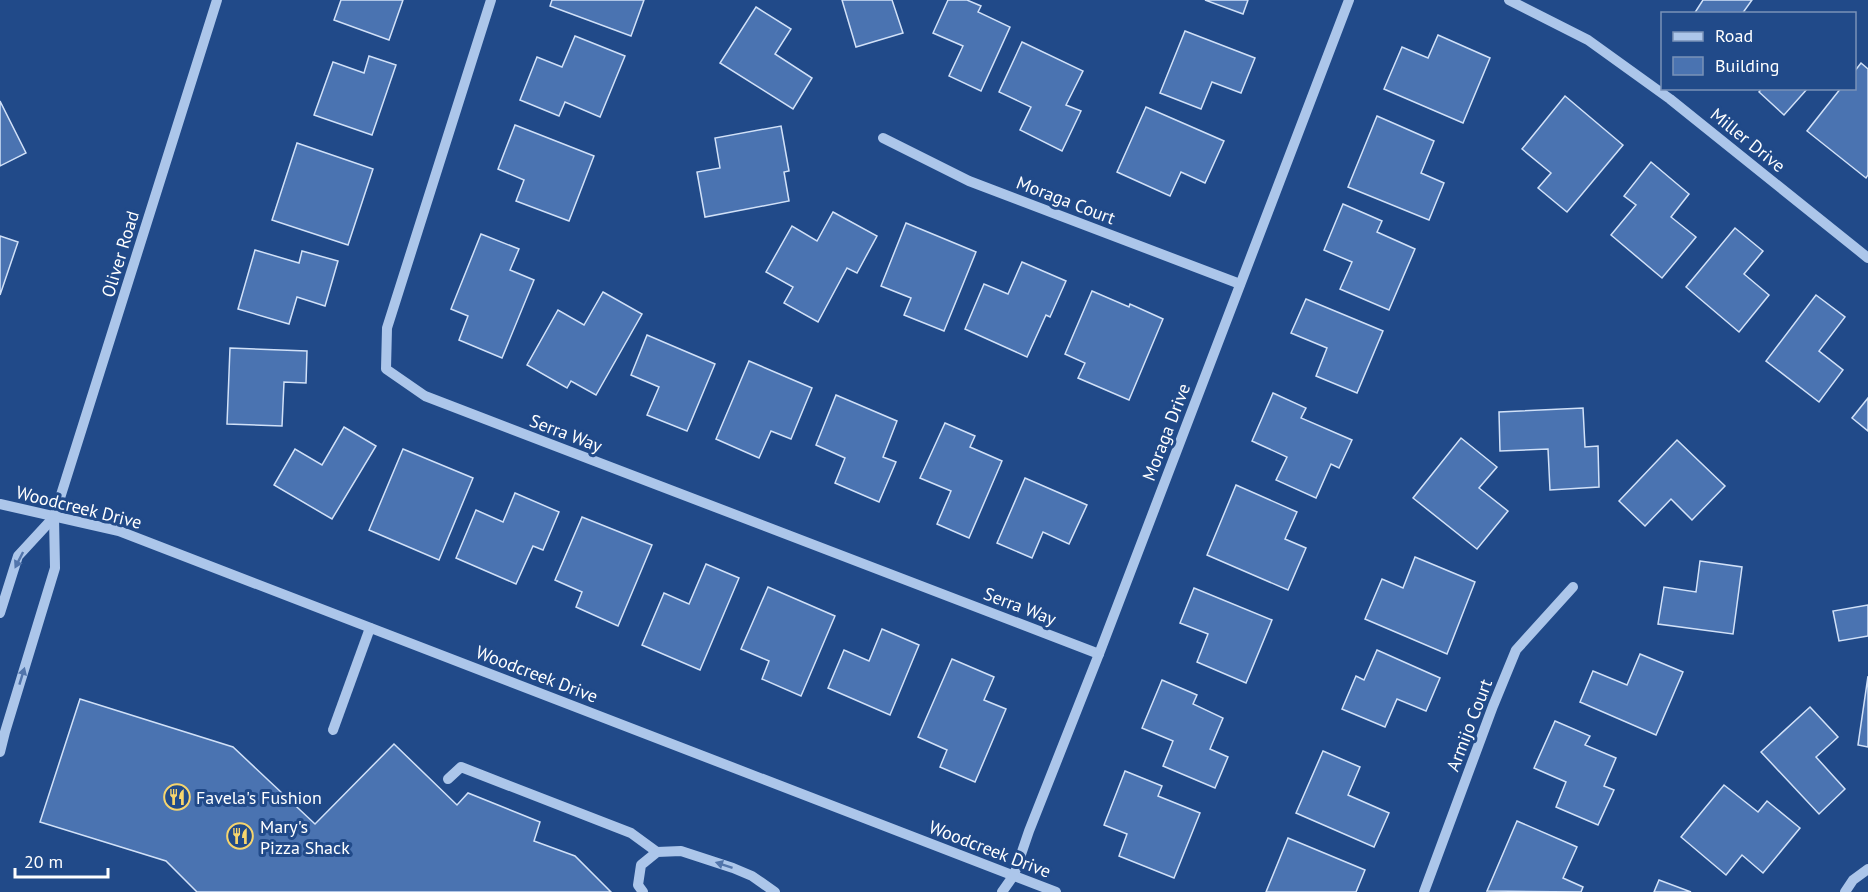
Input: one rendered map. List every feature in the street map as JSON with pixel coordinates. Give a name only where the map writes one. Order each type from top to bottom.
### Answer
[{"type":"street","name":"Oliver Road","points":[[0,752],[4,732],[56,568],[54,517],[217,0]]},
{"type":"street","name":"Serra Way","points":[[491,0],[387,328],[386,369],[424,396],[1099,654]]},
{"type":"street","name":"Moraga Drive","points":[[1002,892],[1014,875],[1349,0]]},
{"type":"street","name":"Miller Drive","points":[[1509,0],[1588,40],[1670,99],[1868,258]]},
{"type":"street","name":"Moraga Court","points":[[884,138],[969,182],[1240,284]]},
{"type":"street","name":"Woodcreek Drive","points":[[0,504],[119,531],[1056,892]]},
{"type":"street","name":"Oliver Road","points":[[0,612],[18,556],[54,517]]},
{"type":"street","name":"Armijo Court","points":[[1424,892],[1516,650],[1573,587]]},
{"type":"street","points":[[333,730],[370,628]]},
{"type":"street","points":[[448,779],[461,767],[631,833],[657,852]]},
{"type":"street","points":[[643,892],[638,885],[641,865],[657,852],[681,851],[752,876],[776,892]]},
{"type":"street","points":[[1845,892],[1852,880],[1868,869]]},
{"type":"building","points":[[341,0],[403,0],[389,40],[334,20]]},
{"type":"building","points":[[552,0],[644,0],[631,36],[550,6]]},
{"type":"building","points":[[842,0],[892,0],[903,33],[856,47]]},
{"type":"building","points":[[948,0],[967,0],[981,6],[978,12],[1010,27],[981,91],[949,76],[963,46],[933,33]]},
{"type":"building","points":[[1205,0],[1248,0],[1243,14]]},
{"type":"building","points":[[1703,0],[1752,0],[1743,12],[1695,12]]},
{"type":"building","points":[[756,7],[791,29],[775,54],[812,78],[793,109],[720,63]]},
{"type":"building","points":[[1185,31],[1255,58],[1241,93],[1212,82],[1201,109],[1160,93]]},
{"type":"building","points":[[1438,35],[1490,58],[1463,123],[1384,89],[1402,47],[1428,58]]},
{"type":"building","points":[[575,36],[625,56],[600,117],[565,102],[559,116],[520,100],[537,57],[562,67]]},
{"type":"building","points":[[1022,42],[1083,71],[1066,105],[1081,111],[1062,151],[1020,130],[1031,107],[999,92]]},
{"type":"building","points":[[369,56],[396,65],[372,135],[314,115],[333,62],[364,73]]},
{"type":"building","points":[[1861,63],[1868,69],[1868,175],[1866,178],[1807,131],[1839,90],[1856,90],[1856,69]]},
{"type":"building","points":[[1760,90],[1806,90],[1784,115],[1759,92]]},
{"type":"building","points":[[1565,96],[1623,145],[1567,212],[1538,188],[1551,173],[1522,149]]},
{"type":"building","points":[[0,101],[26,153],[0,166]]},
{"type":"building","points":[[1146,107],[1224,141],[1205,183],[1181,172],[1170,196],[1117,172]]},
{"type":"building","points":[[1377,116],[1434,141],[1421,173],[1444,183],[1429,220],[1348,187]]},
{"type":"building","points":[[515,125],[594,156],[569,221],[516,201],[524,180],[498,169]]},
{"type":"building","points":[[781,126],[789,171],[784,172],[789,201],[705,217],[697,172],[720,168],[715,138]]},
{"type":"building","points":[[297,143],[373,169],[348,245],[272,220]]},
{"type":"building","points":[[1651,162],[1689,194],[1671,217],[1696,237],[1662,278],[1611,235],[1636,205],[1624,196]]},
{"type":"building","points":[[1343,204],[1382,221],[1377,232],[1415,249],[1389,310],[1340,289],[1352,262],[1324,250]]},
{"type":"building","points":[[833,212],[877,236],[857,273],[847,268],[818,322],[784,303],[793,287],[766,272],[792,226],[817,241]]},
{"type":"building","points":[[906,223],[976,252],[944,331],[904,315],[911,298],[881,286]]},
{"type":"building","points":[[1735,228],[1763,251],[1744,274],[1769,295],[1739,332],[1686,287]]},
{"type":"building","points":[[481,234],[519,249],[510,270],[534,280],[502,358],[459,340],[468,316],[451,309]]},
{"type":"building","points":[[0,236],[18,242],[0,295]]},
{"type":"building","points":[[255,250],[299,263],[302,251],[338,261],[325,306],[297,297],[289,324],[238,309]]},
{"type":"building","points":[[1022,262],[1066,281],[1050,317],[1046,315],[1027,357],[965,329],[984,284],[1008,294]]},
{"type":"building","points":[[1092,291],[1129,307],[1130,304],[1163,319],[1129,400],[1078,378],[1085,363],[1065,354]]},
{"type":"building","points":[[603,292],[642,314],[596,395],[571,381],[567,388],[527,365],[558,310],[584,325]]},
{"type":"building","points":[[1816,295],[1845,317],[1819,351],[1843,370],[1819,402],[1766,361]]},
{"type":"building","points":[[1306,299],[1383,331],[1357,393],[1316,376],[1327,348],[1291,333]]},
{"type":"building","points":[[647,335],[715,364],[687,431],[647,415],[659,387],[631,375]]},
{"type":"building","points":[[230,348],[307,351],[306,383],[284,382],[282,426],[227,424]]},
{"type":"building","points":[[749,361],[812,388],[791,439],[771,431],[759,458],[716,439]]},
{"type":"building","points":[[1273,393],[1306,408],[1301,418],[1352,440],[1339,468],[1331,464],[1316,498],[1276,480],[1287,457],[1252,441]]},
{"type":"building","points":[[836,395],[897,421],[883,457],[896,462],[879,502],[835,483],[845,458],[816,445]]},
{"type":"building","points":[[1868,398],[1868,431],[1852,418]]},
{"type":"building","points":[[1583,408],[1585,447],[1598,446],[1599,487],[1550,490],[1548,449],[1500,451],[1499,412]]},
{"type":"building","points":[[945,423],[975,436],[970,447],[1002,461],[969,538],[937,524],[951,491],[920,478]]},
{"type":"building","points":[[344,427],[376,446],[332,519],[274,485],[295,449],[322,465]]},
{"type":"building","points":[[1461,438],[1497,467],[1479,488],[1508,511],[1477,549],[1413,498]]},
{"type":"building","points":[[1677,440],[1725,486],[1692,520],[1671,499],[1645,526],[1619,501]]},
{"type":"building","points":[[403,449],[473,478],[439,560],[369,530]]},
{"type":"building","points":[[1025,478],[1087,505],[1069,544],[1043,532],[1032,558],[997,543]]},
{"type":"building","points":[[1236,485],[1297,512],[1285,539],[1306,548],[1288,590],[1207,555]]},
{"type":"building","points":[[515,493],[559,512],[543,550],[533,546],[516,584],[456,558],[476,510],[503,522]]},
{"type":"building","points":[[582,517],[652,545],[618,626],[576,607],[582,592],[555,580]]},
{"type":"building","points":[[1415,557],[1475,582],[1447,654],[1365,619],[1382,579],[1403,588]]},
{"type":"building","points":[[1700,561],[1742,567],[1733,634],[1658,624],[1664,587],[1696,592]]},
{"type":"building","points":[[706,564],[739,578],[700,670],[642,645],[664,593],[689,604]]},
{"type":"building","points":[[768,587],[835,616],[801,696],[762,679],[769,661],[741,649]]},
{"type":"building","points":[[1194,588],[1272,620],[1246,683],[1197,662],[1208,634],[1180,623]]},
{"type":"building","points":[[1868,605],[1868,636],[1839,641],[1833,611]]},
{"type":"building","points":[[882,629],[919,645],[890,715],[828,688],[844,650],[869,661]]},
{"type":"building","points":[[1377,650],[1440,678],[1426,711],[1397,699],[1385,727],[1342,709],[1356,676],[1364,680]]},
{"type":"building","points":[[1640,654],[1683,672],[1656,735],[1580,702],[1593,671],[1627,685]]},
{"type":"building","points":[[952,659],[994,677],[984,700],[1006,709],[975,782],[940,767],[947,750],[918,737]]},
{"type":"building","points":[[1868,676],[1868,747],[1858,745]]},
{"type":"building","points":[[1162,680],[1197,695],[1193,704],[1223,718],[1210,749],[1228,757],[1215,788],[1163,766],[1173,741],[1142,728]]},
{"type":"building","points":[[80,699],[233,747],[315,824],[394,744],[457,805],[468,793],[540,822],[534,841],[575,856],[611,892],[197,892],[166,861],[40,822]]},
{"type":"building","points":[[1810,707],[1838,737],[1816,757],[1845,789],[1819,814],[1761,752]]},
{"type":"building","points":[[1555,721],[1590,736],[1585,745],[1616,758],[1604,786],[1614,790],[1598,825],[1556,807],[1566,782],[1534,768]]},
{"type":"building","points":[[1323,751],[1360,767],[1348,795],[1389,813],[1374,847],[1296,813]]},
{"type":"building","points":[[1125,771],[1162,786],[1158,796],[1200,813],[1174,878],[1119,856],[1127,834],[1104,825]]},
{"type":"building","points":[[1724,785],[1758,812],[1767,801],[1800,828],[1763,873],[1742,855],[1726,875],[1681,837]]},
{"type":"building","points":[[1517,821],[1577,847],[1563,878],[1583,887],[1581,892],[1487,891]]},
{"type":"building","points":[[1288,838],[1365,870],[1356,892],[1266,892]]},
{"type":"building","points":[[1659,880],[1691,892],[1654,892]]},
{"type":"place","name":"Favela's Fushion","points":[[177,797]]},
{"type":"place","name":"Mary's Pizza Shack","points":[[240,836]]}]
